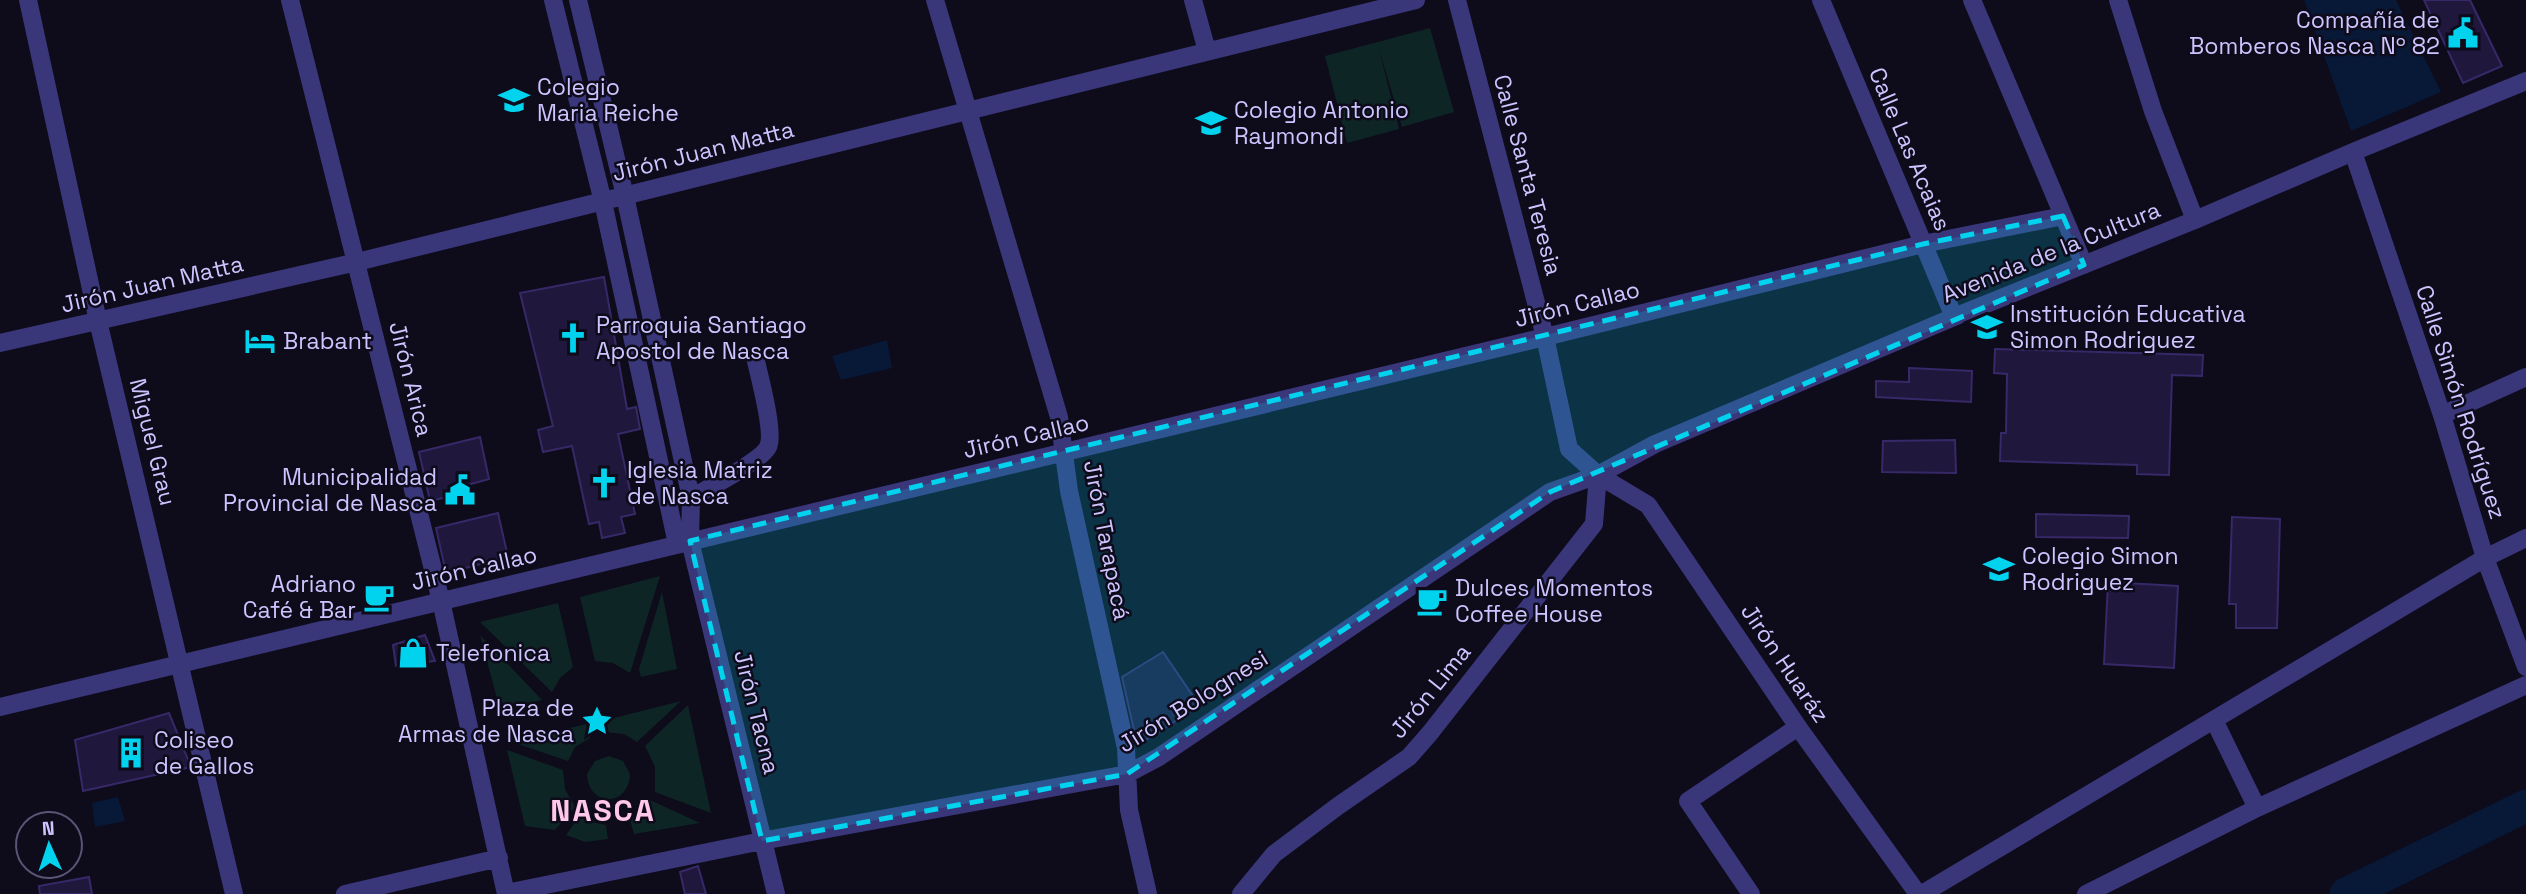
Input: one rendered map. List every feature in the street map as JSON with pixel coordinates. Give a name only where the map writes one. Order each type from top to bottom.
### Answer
[{"type":"street","name":"Miguel Grau","points":[[28,0],[98,321],[234,894]]},
{"type":"street","name":"Jirón Arica","points":[[290,0],[440,601],[506,893]]},
{"type":"street","points":[[553,0],[684,542]]},
{"type":"street","points":[[578,0],[625,196],[691,498],[684,542]]},
{"type":"street","name":"Jirón Tarapacá","points":[[935,0],[1059,417],[1069,491],[1126,748],[1129,810],[1148,894]]},
{"type":"street","points":[[1193,0],[1207,51]]},
{"type":"street","name":"Jirón Juan Matta","points":[[0,343],[357,262],[1416,0]]},
{"type":"street","name":"Calle Santa Teresia","points":[[1457,0],[1545,337],[1570,449],[1598,475]]},
{"type":"street","name":"Calle Las Acaias","points":[[1821,0],[1954,317]]},
{"type":"street","points":[[1972,0],[2084,265]]},
{"type":"street","points":[[2118,0],[2153,111],[2195,220]]},
{"type":"street","name":"Avenida de la Cultura","points":[[1598,475],[1656,444],[1954,317],[2195,220],[2526,81]]},
{"type":"street","name":"Calle Simón Rodríguez","points":[[2353,152],[2442,415],[2485,558],[2526,667]]},
{"type":"street","name":"Jirón Callao","points":[[0,707],[1923,244],[2063,216]]},
{"type":"street","points":[[691,498],[758,458],[768,448],[771,435],[755,357]]},
{"type":"street","points":[[2442,415],[2526,377]]},
{"type":"street","name":"Jirón Huaráz","points":[[1598,475],[1648,505],[1798,727],[1920,894]]},
{"type":"street","name":"Jirón Bolognesi","points":[[506,893],[762,841],[1127,774],[1159,757],[1550,492],[1598,475]]},
{"type":"street","name":"Jirón Lima","points":[[1241,894],[1275,854],[1409,757],[1430,733],[1594,524],[1598,475]]},
{"type":"street","points":[[1920,894],[2485,558],[2526,538]]},
{"type":"street","name":"Jirón Tacna","points":[[684,542],[776,894]]},
{"type":"street","points":[[2086,894],[2257,808],[2526,685]]},
{"type":"street","points":[[2214,720],[2257,808]]},
{"type":"street","points":[[1751,894],[1688,801],[1798,727]]},
{"type":"street","points":[[345,894],[499,858]]},
{"type":"highlighted area","points":[[2063,216],[2084,265],[1550,492],[1127,774],[762,841],[690,541],[1923,244]]},
{"type":"green space","points":[[1430,28],[1454,112],[1402,127],[1379,49],[1399,129],[1347,143],[1325,56]]},
{"type":"green space","points":[[660,576],[630,673],[613,663],[595,661],[580,597]]},
{"type":"green space","points":[[662,592],[677,669],[641,677],[639,669]]},
{"type":"green space","points":[[558,603],[573,667],[560,678],[552,692],[480,622]]},
{"type":"green space","points":[[480,635],[542,700],[500,710]]},
{"type":"green space","points":[[681,701],[637,742],[624,734],[605,732],[602,721]]},
{"type":"green space","points":[[688,705],[711,813],[655,792],[655,767],[645,746]]},
{"type":"green space","points":[[586,724],[590,738],[575,747],[568,761],[512,742]]},
{"type":"green space","points":[[507,750],[563,770],[565,789],[575,807],[555,830],[525,826]]},
{"type":"green space","points":[[609,756],[623,761],[630,774],[623,793],[608,799],[594,793],[587,774],[595,761]]},
{"type":"green space","points":[[650,800],[700,823],[634,834],[630,820],[643,811]]},
{"type":"green space","points":[[581,814],[592,822],[606,825],[608,839],[585,842],[566,835]]},
{"type":"water","points":[[2304,0],[2396,0],[2441,92],[2351,131]]},
{"type":"water","points":[[887,340],[892,368],[841,380],[832,356]]},
{"type":"water","points":[[118,797],[125,821],[95,827],[92,803]]},
{"type":"building","name":"Compañía de Bomberos Nasca Nº 82","points":[[2424,0],[2470,0],[2502,66],[2463,83]]},
{"type":"building","points":[[604,277],[627,409],[636,407],[640,429],[618,434],[635,514],[621,517],[625,533],[602,538],[599,522],[589,524],[572,446],[543,452],[538,430],[553,426],[520,293]]},
{"type":"building","points":[[1995,349],[2203,355],[2202,376],[2172,375],[2169,475],[2137,474],[2137,465],[2000,461],[2001,433],[2006,433],[2007,374],[1994,373]]},
{"type":"building","points":[[1909,368],[1972,371],[1971,402],[1876,397],[1876,381],[1909,382]]},
{"type":"building","points":[[480,437],[489,479],[453,489],[455,495],[430,501],[419,452]]},
{"type":"building","points":[[1955,440],[1956,473],[1882,472],[1883,441]]},
{"type":"building","points":[[498,513],[508,557],[446,573],[436,528]]},
{"type":"building","points":[[2036,514],[2129,516],[2128,538],[2036,537]]},
{"type":"building","points":[[2232,517],[2280,519],[2277,628],[2236,628],[2236,604],[2229,604]]},
{"type":"building","points":[[2108,582],[2178,586],[2174,668],[2104,664]]},
{"type":"building","name":"Telefonica","points":[[425,635],[435,661],[396,666],[393,645]]},
{"type":"building","points":[[1163,652],[1199,705],[1137,744],[1122,677]]},
{"type":"building","name":"Coliseo de Gallos","points":[[169,713],[191,767],[83,791],[75,740]]},
{"type":"building","points":[[698,866],[706,894],[685,894],[680,872]]},
{"type":"building","points":[[89,877],[92,894],[40,894],[39,886]]},
{"type":"waterway","points":[[2346,894],[2526,806]]},
{"type":"place","name":"Compañía de Bomberos Nasca Nº 82","points":[[2463,33]]},
{"type":"place","name":"Colegio Maria Reiche","points":[[514,100]]},
{"type":"place","name":"Colegio Antonio Raymondi","points":[[1211,123]]},
{"type":"place","name":"Institución Educativa Simon Rodriguez","points":[[1987,327]]},
{"type":"place","name":"Parroquia Santiago Apostol de Nasca","points":[[573,338]]},
{"type":"place","name":"Brabant","points":[[260,341]]},
{"type":"place","name":"Iglesia Matriz de Nasca","points":[[604,483]]},
{"type":"place","name":"Municipalidad Provincial de Nasca","points":[[460,490]]},
{"type":"place","name":"Colegio Simon Rodriguez","points":[[1999,569]]},
{"type":"place","name":"Adriano Café & Bar","points":[[379,597]]},
{"type":"place","name":"Dulces Momentos Coffee House","points":[[1432,601]]},
{"type":"place","name":"Telefonica","points":[[413,653]]},
{"type":"place","name":"Plaza de Armas de Nasca","points":[[597,721]]},
{"type":"place","name":"Coliseo de Gallos","points":[[131,753]]},
{"type":"district","name":"NASCA","points":[[603,810]]}]
